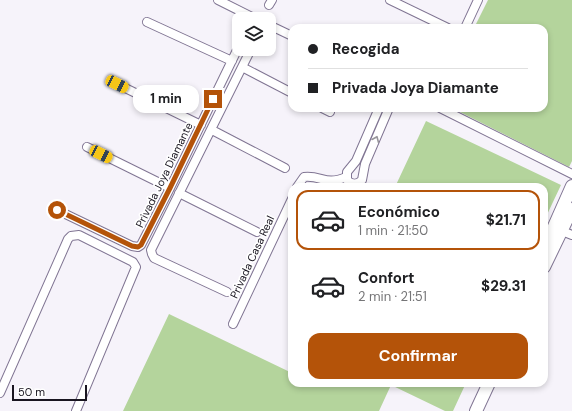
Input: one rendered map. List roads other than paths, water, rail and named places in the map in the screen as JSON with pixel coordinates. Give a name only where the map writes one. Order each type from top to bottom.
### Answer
[{"type":"main road","points":[[548,239],[572,186]]},
{"type":"main road","points":[[548,262],[567,233],[572,209]]},
{"type":"main road","points":[[468,411],[480,387]]},
{"type":"main road","points":[[476,411],[487,387]]},
{"type":"street","points":[[218,0],[242,12]]},
{"type":"street","points":[[390,0],[440,24]]},
{"type":"street","points":[[467,24],[478,0]]},
{"type":"street","points":[[147,22],[232,61]]},
{"type":"street","points":[[276,28],[288,34]]},
{"type":"street","name":"Privada Joya Diamante","points":[[57,210],[132,246],[138,247],[143,241],[170,188],[234,56]]},
{"type":"street","name":"Privada Joya Diamante","points":[[227,292],[154,258],[152,254],[152,246],[212,130],[248,56]]},
{"type":"street","points":[[242,67],[288,91]]},
{"type":"street","points":[[117,84],[201,125]]},
{"type":"street","points":[[346,177],[347,172],[356,161],[377,112]]},
{"type":"street","points":[[359,183],[363,178],[365,164],[387,112]]},
{"type":"street","points":[[448,112],[572,174]]},
{"type":"street","points":[[212,130],[285,168]]},
{"type":"street","points":[[87,147],[170,188]]},
{"type":"street","points":[[300,183],[304,177],[310,176],[333,181],[346,177]]},
{"type":"street","points":[[346,177],[351,183]]},
{"type":"street","points":[[179,193],[257,232]]},
{"type":"street","name":"Privada Casa Real","points":[[233,324],[288,207]]},
{"type":"street","points":[[0,393],[68,239],[71,236],[79,235],[133,262],[136,267],[76,411]]}]
